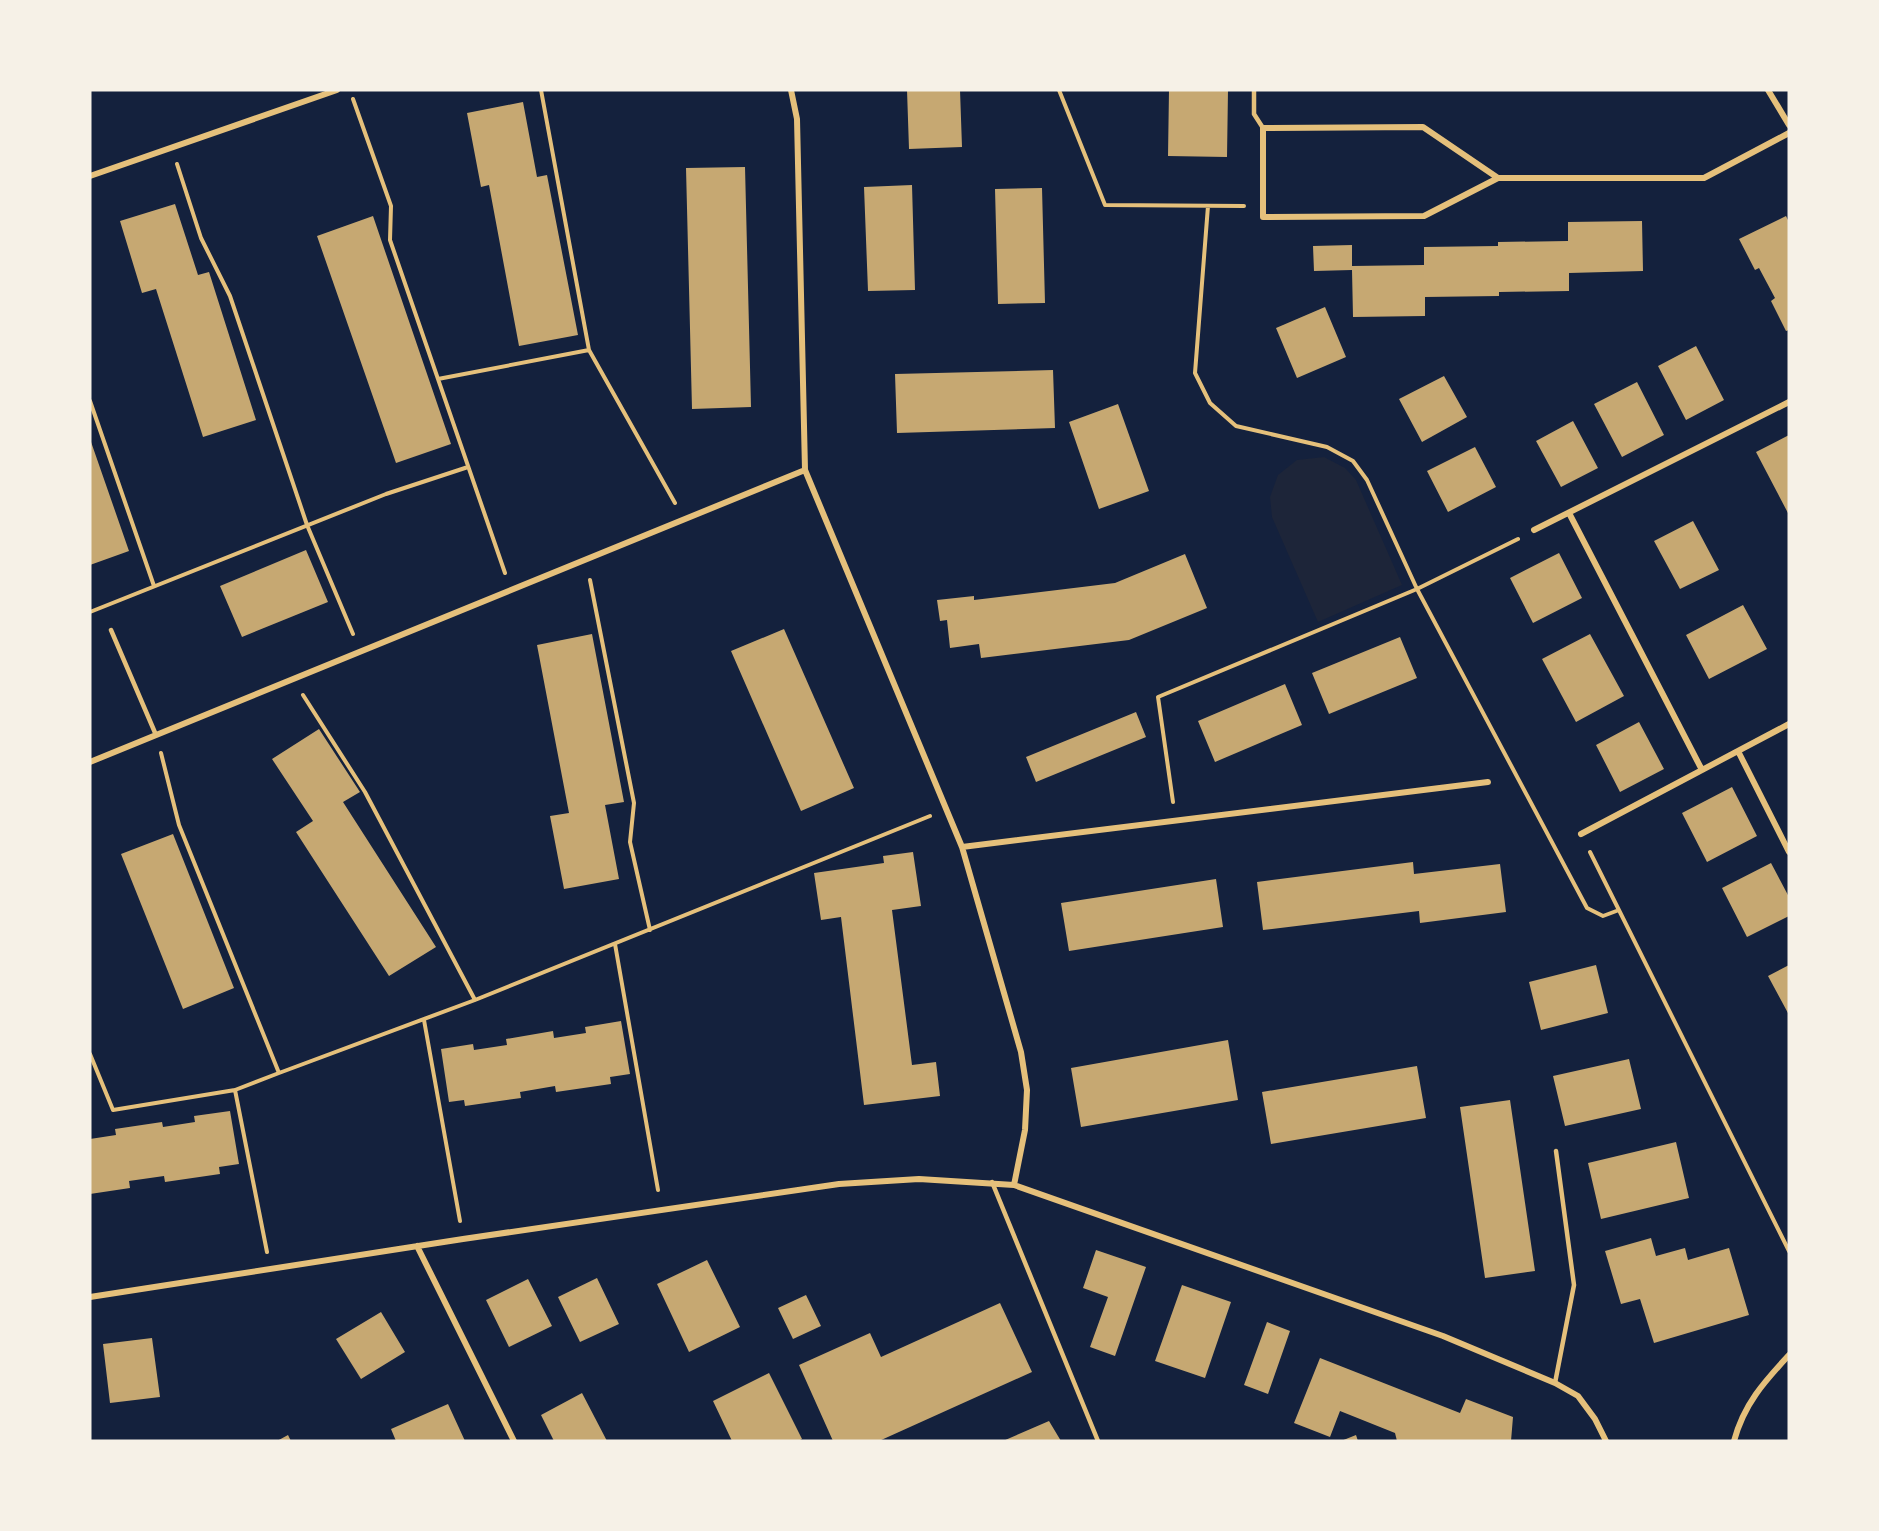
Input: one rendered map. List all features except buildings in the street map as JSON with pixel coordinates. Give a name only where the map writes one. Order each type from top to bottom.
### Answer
[{"type":"street","points":[[90,176],[337,90]]},
{"type":"street","points":[[791,90],[797,119],[805,470],[962,847],[1021,1052],[1027,1090],[1025,1130],[1014,1185]]},
{"type":"street","points":[[1768,90],[1789,126]]},
{"type":"street","points":[[1498,178],[1423,127],[1263,128],[1263,217],[1424,216],[1498,178],[1704,178],[1789,133]]},
{"type":"street","points":[[1534,530],[1789,402]]},
{"type":"street","points":[[90,762],[805,470]]},
{"type":"street","points":[[1569,513],[1702,770]]},
{"type":"street","points":[[1581,834],[1789,724]]},
{"type":"street","points":[[1737,752],[1789,852]]},
{"type":"street","points":[[962,847],[1488,782]]},
{"type":"street","points":[[90,1297],[661,1209],[839,1184],[919,1179],[992,1182],[1014,1185],[1443,1336],[1555,1383],[1578,1396],[1595,1419],[1606,1441]]},
{"type":"street","points":[[417,1246],[514,1441]]},
{"type":"street","points":[[1734,1441],[1740,1422],[1760,1386],[1789,1355]]},
{"type":"lane","points":[[1254,90],[1254,114],[1263,128]]},
{"type":"lane","points":[[111,630],[156,735]]},
{"type":"lane","points":[[1555,1383],[1574,1285],[1556,1151]]},
{"type":"lane","points":[[992,1182],[1098,1441]]},
{"type":"path","points":[[350,90],[391,206],[390,240],[511,590]]},
{"type":"path","points":[[541,90],[589,350],[685,519]]},
{"type":"path","points":[[1059,90],[1105,205],[1263,206]]},
{"type":"path","points":[[172,147],[201,238],[230,296],[307,525],[360,652]]},
{"type":"path","points":[[1208,206],[1195,373],[1210,403],[1236,426],[1326,447],[1353,461],[1367,480],[1417,590],[1587,908],[1603,916],[1619,910]]},
{"type":"path","points":[[438,379],[589,350]]},
{"type":"path","points":[[90,401],[154,586]]},
{"type":"path","points":[[90,612],[386,494],[468,467]]},
{"type":"path","points":[[1175,821],[1158,697],[1417,590],[1534,530]]},
{"type":"path","points":[[586,560],[634,803],[630,842],[650,930]]},
{"type":"path","points":[[293,679],[365,792],[475,1000]]},
{"type":"path","points":[[156,735],[179,825],[279,1073]]},
{"type":"path","points":[[90,1054],[113,1110],[235,1090],[475,1000],[946,810]]},
{"type":"path","points":[[1554,847],[1581,834],[1789,1251]]},
{"type":"path","points":[[615,943],[661,1209]]},
{"type":"path","points":[[424,1020],[463,1239]]},
{"type":"path","points":[[235,1090],[270,1270]]},
{"type":"shaded area","points":[[1324,457],[1345,468],[1356,480],[1402,585],[1318,622],[1272,517],[1270,497],[1278,475],[1297,460]]}]
